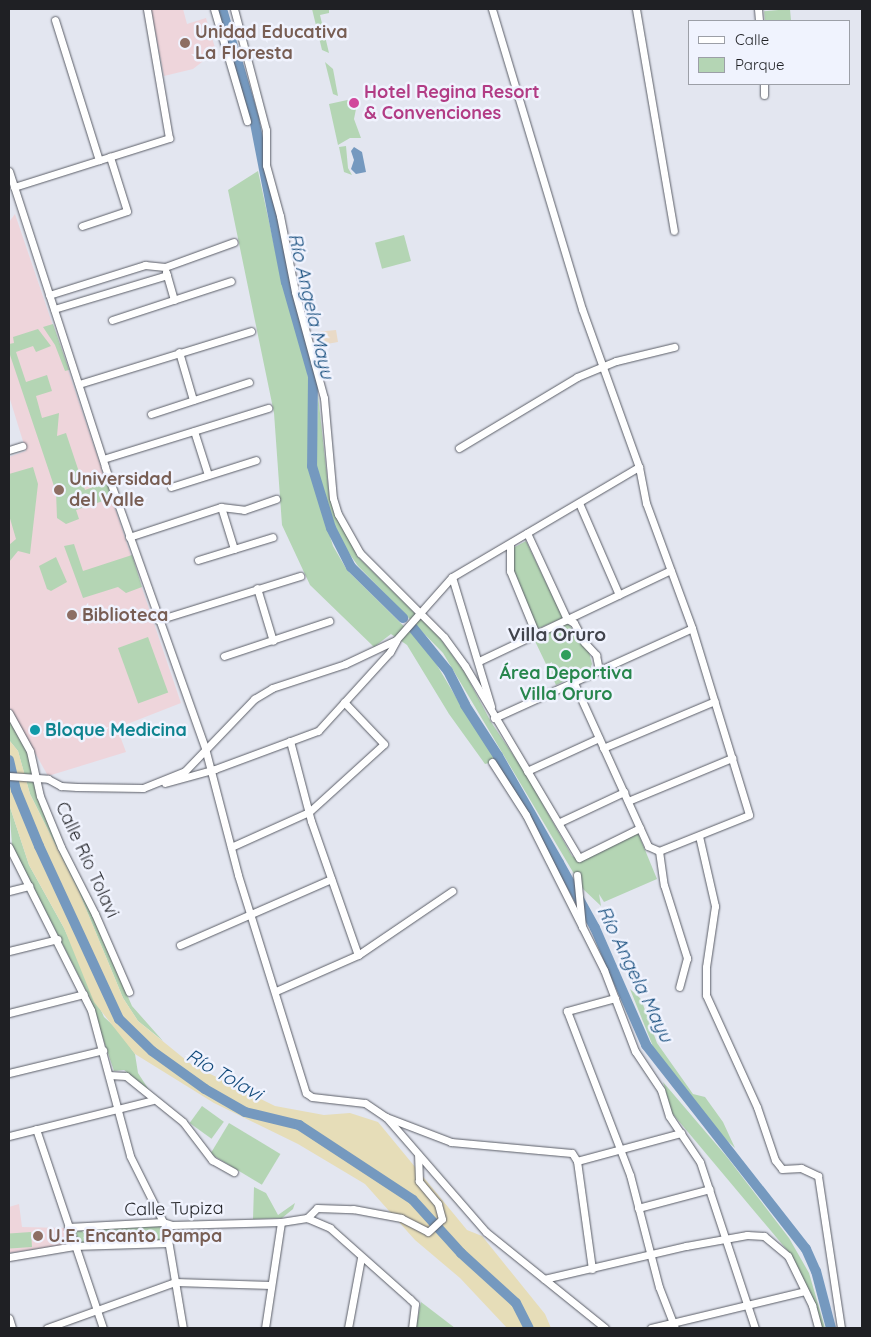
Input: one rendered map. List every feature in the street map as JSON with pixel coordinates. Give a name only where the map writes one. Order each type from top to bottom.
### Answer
[{"type":"street","points":[[14,187],[169,138],[147,9]]},
{"type":"street","points":[[214,9],[247,122]]},
{"type":"street","points":[[234,9],[266,130],[266,165],[280,216],[295,292],[324,398],[333,498],[360,552],[455,652],[494,718],[560,822],[579,858],[640,828]]},
{"type":"street","points":[[492,9],[550,208],[639,467],[646,503],[692,628],[749,816],[659,852]]},
{"type":"street","points":[[636,9],[674,231]]},
{"type":"street","points":[[55,20],[99,160]]},
{"type":"street","points":[[764,85],[764,94]]},
{"type":"street","points":[[82,226],[127,211],[110,157]]},
{"type":"street","points":[[9,171],[102,460],[206,752],[250,914],[276,991],[306,1093],[312,1097],[365,1103],[386,1117],[452,1142],[572,1153],[577,1161],[592,1269]]},
{"type":"street","points":[[54,309],[166,271],[234,242]]},
{"type":"street","points":[[49,295],[145,265],[166,271]]},
{"type":"street","points":[[166,271],[174,300]]},
{"type":"street","points":[[112,320],[231,281]]},
{"type":"street","points":[[79,384],[251,331]]},
{"type":"street","points":[[459,448],[577,377],[604,366],[674,347]]},
{"type":"street","points":[[179,352],[193,400]]},
{"type":"street","points":[[151,414],[249,382]]},
{"type":"street","points":[[102,460],[268,408]]},
{"type":"street","points":[[194,431],[208,475]]},
{"type":"street","points":[[9,450],[22,446]]},
{"type":"street","points":[[171,487],[256,460]]},
{"type":"street","points":[[9,776],[38,778],[77,787],[143,788],[210,770],[318,731],[390,652],[396,640],[418,612],[452,577],[639,467]]},
{"type":"street","points":[[130,537],[221,507],[244,510],[276,499]]},
{"type":"street","points":[[578,502],[620,594]]},
{"type":"street","points":[[221,507],[234,549]]},
{"type":"street","points":[[527,533],[567,619],[574,623],[584,642],[596,655],[599,671]]},
{"type":"street","points":[[198,560],[273,537]]},
{"type":"street","points":[[510,544],[510,571],[536,634]]},
{"type":"street","points":[[479,661],[671,570]]},
{"type":"street","points":[[158,620],[300,576]]},
{"type":"street","points":[[452,577],[479,661],[494,718]]},
{"type":"street","points":[[257,588],[273,640]]},
{"type":"street","points":[[224,656],[329,621]]},
{"type":"street","points":[[494,718],[692,628]]},
{"type":"street","points":[[157,784],[185,771],[206,752],[254,699],[272,688],[345,664],[396,640]]},
{"type":"street","points":[[574,683],[648,846],[659,852]]},
{"type":"street","points":[[604,748],[715,701]]},
{"type":"street","points":[[231,847],[309,812],[384,744],[344,702]]},
{"type":"street","name":"Calle Río Tolavi","points":[[9,713],[30,751],[38,778],[40,796],[61,847],[95,914],[129,992]]},
{"type":"street","points":[[527,771],[599,738]]},
{"type":"street","points":[[290,741],[309,812],[358,955]]},
{"type":"street","points":[[628,801],[732,758]]},
{"type":"street","points":[[492,762],[526,815],[583,933],[604,970],[635,1051],[662,1090],[669,1116],[700,1162],[710,1189],[724,1240],[755,1328]]},
{"type":"street","points":[[560,822],[624,792]]},
{"type":"street","points":[[699,836],[715,906],[706,967],[706,995],[758,1107],[775,1160],[782,1170],[801,1168],[818,1176],[841,1328]]},
{"type":"street","points":[[9,847],[58,939],[84,994],[103,1050],[130,1156],[163,1222],[184,1328]]},
{"type":"street","points":[[659,852],[664,885],[687,958],[679,987]]},
{"type":"street","points":[[577,875],[583,933]]},
{"type":"street","points":[[180,945],[331,879]]},
{"type":"street","points":[[9,891],[29,886]]},
{"type":"street","points":[[276,991],[358,955],[452,890]]},
{"type":"street","points":[[9,951],[58,939]]},
{"type":"street","points":[[9,1013],[84,994]]},
{"type":"street","points":[[614,998],[566,1011],[621,1151],[650,1255],[674,1325]]},
{"type":"street","points":[[9,1073],[103,1050]]},
{"type":"street","points":[[109,1074],[126,1076],[152,1100],[196,1135],[212,1160],[234,1172]]},
{"type":"street","points":[[9,1136],[152,1100]]},
{"type":"street","points":[[386,1117],[486,1232],[604,1328]]},
{"type":"street","points":[[36,1129],[102,1328]]},
{"type":"street","points":[[577,1161],[621,1151],[680,1133]]},
{"type":"street","name":"Calle Tupiza","points":[[68,1228],[163,1222],[172,1225],[281,1222],[307,1218],[317,1208],[353,1208],[401,1218],[428,1232],[442,1219],[438,1204],[419,1181],[418,1155]]},
{"type":"street","points":[[638,1208],[710,1189]]},
{"type":"street","points":[[307,1218],[330,1228],[361,1258],[415,1304],[412,1328]]},
{"type":"street","points":[[265,1328],[281,1222]]},
{"type":"street","points":[[544,1279],[747,1235],[764,1236],[788,1256],[805,1291],[818,1328]]},
{"type":"street","points":[[9,1257],[74,1246],[168,1243]]},
{"type":"street","points":[[348,1328],[361,1258]]},
{"type":"street","points":[[47,1328],[175,1282],[271,1285]]},
{"type":"street","points":[[651,1328],[674,1325],[805,1291]]},
{"type":"street","points":[[9,1318],[12,1328]]},
{"type":"shaded area","name":"Unidad Educativa La Floresta","points":[[151,9],[183,9],[187,24],[206,18],[216,51],[193,69],[164,76]]},
{"type":"shaded area","name":"Universidad del Valle","points":[[15,214],[181,703],[117,728],[126,752],[48,776],[9,706],[9,457],[26,451],[9,396],[9,222]]},
{"type":"shaded area","points":[[336,330],[338,342],[321,345],[317,332]]},
{"type":"shaded area","name":"U.E. Encanto Pampa","points":[[19,1204],[22,1227],[64,1228],[69,1244],[9,1253],[9,1207]]},
{"type":"green space","points":[[312,9],[329,9],[329,13],[320,15],[329,53],[322,50]]},
{"type":"green space","points":[[790,9],[791,20],[765,20],[764,11]]},
{"type":"green space","points":[[325,62],[333,69],[338,96],[333,94]]},
{"type":"green space","points":[[352,99],[356,109],[354,119],[361,138],[350,138],[338,145],[329,104]]},
{"type":"green space","points":[[346,146],[348,168],[352,175],[344,172],[339,147]]},
{"type":"green space","points":[[258,171],[283,286],[306,366],[311,394],[309,468],[333,546],[347,570],[428,650],[463,709],[490,744],[497,761],[485,764],[449,714],[407,645],[391,634],[374,647],[310,585],[282,525],[274,413],[228,190]]},
{"type":"green space","points":[[404,235],[411,261],[382,269],[375,243]]},
{"type":"green space","points":[[53,324],[69,370],[65,371],[55,345],[43,327]]},
{"type":"green space","points":[[38,329],[51,346],[36,352],[33,346],[16,352],[26,382],[47,375],[52,391],[36,396],[42,418],[59,413],[57,436],[66,433],[85,490],[107,482],[112,498],[76,510],[79,519],[66,524],[57,518],[56,492],[9,352],[9,344],[14,343],[13,337]]},
{"type":"green space","points":[[318,395],[329,495],[357,556],[440,638],[465,673],[491,722],[524,771],[572,856],[581,861],[638,833],[657,879],[604,902],[599,894],[601,906],[583,889],[443,653],[358,566],[346,549],[335,526],[316,467]]},
{"type":"green space","points":[[33,467],[38,484],[30,554],[18,551],[9,562],[9,545],[16,539],[9,515],[9,474]]},
{"type":"green space","points":[[526,541],[563,618],[537,629],[513,571],[513,548]]},
{"type":"green space","points":[[74,544],[83,571],[132,555],[142,587],[126,593],[118,587],[83,598],[64,546]]},
{"type":"green space","points":[[56,557],[67,582],[51,591],[47,589],[39,566]]},
{"type":"green space","name":"Área Deportiva Villa Oruro","points":[[568,622],[578,641],[589,652],[592,664],[590,669],[556,685],[534,639]]},
{"type":"green space","points":[[148,637],[168,692],[138,703],[118,648]]},
{"type":"green space","points":[[9,719],[30,757],[33,778],[132,1006],[163,1041],[138,1021],[123,998],[79,892],[30,794],[18,751],[9,740]]},
{"type":"green space","points":[[9,804],[29,865],[64,928],[104,1017],[118,1030],[135,1054],[138,1073],[149,1090],[124,1070],[114,1071],[88,994],[12,845]]},
{"type":"green space","points":[[630,989],[641,999],[657,1043],[693,1094],[705,1097],[723,1122],[735,1148],[718,1132],[656,1054]]},
{"type":"green space","points":[[663,1082],[727,1157],[789,1238],[809,1273],[825,1328],[821,1328],[809,1291],[792,1256],[672,1113]]},
{"type":"green space","points":[[202,1106],[224,1122],[211,1139],[190,1123]]},
{"type":"green space","points":[[229,1123],[280,1154],[262,1185],[210,1154]]},
{"type":"green space","points":[[254,1187],[266,1193],[278,1215],[295,1203],[293,1209],[282,1218],[253,1219]]},
{"type":"green space","points":[[160,1225],[165,1240],[77,1244],[74,1231]]},
{"type":"green space","points":[[31,1232],[32,1247],[10,1248],[9,1234]]},
{"type":"green space","points":[[421,1302],[455,1328],[416,1328]]},
{"type":"sand","points":[[9,740],[18,751],[30,794],[79,892],[123,998],[138,1021],[192,1065],[275,1106],[324,1115],[350,1113],[378,1122],[467,1230],[482,1236],[545,1314],[551,1328],[507,1328],[460,1278],[415,1240],[365,1184],[298,1144],[214,1103],[135,1054],[94,1002],[64,928],[29,865],[9,804]]},
{"type":"water","points":[[354,147],[362,152],[366,172],[356,174],[351,169],[354,160],[351,151]]},
{"type":"waterway","name":"Río Angela Mayu","points":[[222,9],[254,118],[286,282],[313,377],[312,466],[331,528],[351,567],[403,618]]},
{"type":"waterway","name":"Río Angela Mayu","points":[[413,628],[448,671],[465,705],[498,756],[559,863],[595,928],[646,1045],[806,1249],[816,1271],[831,1328]]},
{"type":"waterway","name":"Río Tolavi","points":[[9,760],[16,790],[39,846],[119,1019],[152,1051],[205,1089],[245,1112],[299,1125],[413,1200],[461,1253],[516,1303],[529,1328]]},
{"type":"place","name":"Unidad Educativa La Floresta","points":[[185,43]]},
{"type":"place","name":"Hotel Regina Resort & Convenciones","points":[[354,103]]},
{"type":"place","name":"Universidad del Valle","points":[[59,490]]},
{"type":"place","name":"Biblioteca","points":[[72,615]]},
{"type":"place","name":"Área Deportiva Villa Oruro","points":[[566,655]]},
{"type":"place","name":"Bloque Medicina","points":[[35,730]]},
{"type":"place","name":"U.E. Encanto Pampa","points":[[38,1236]]},
{"type":"district","name":"Villa Oruro","points":[[557,635]]}]
